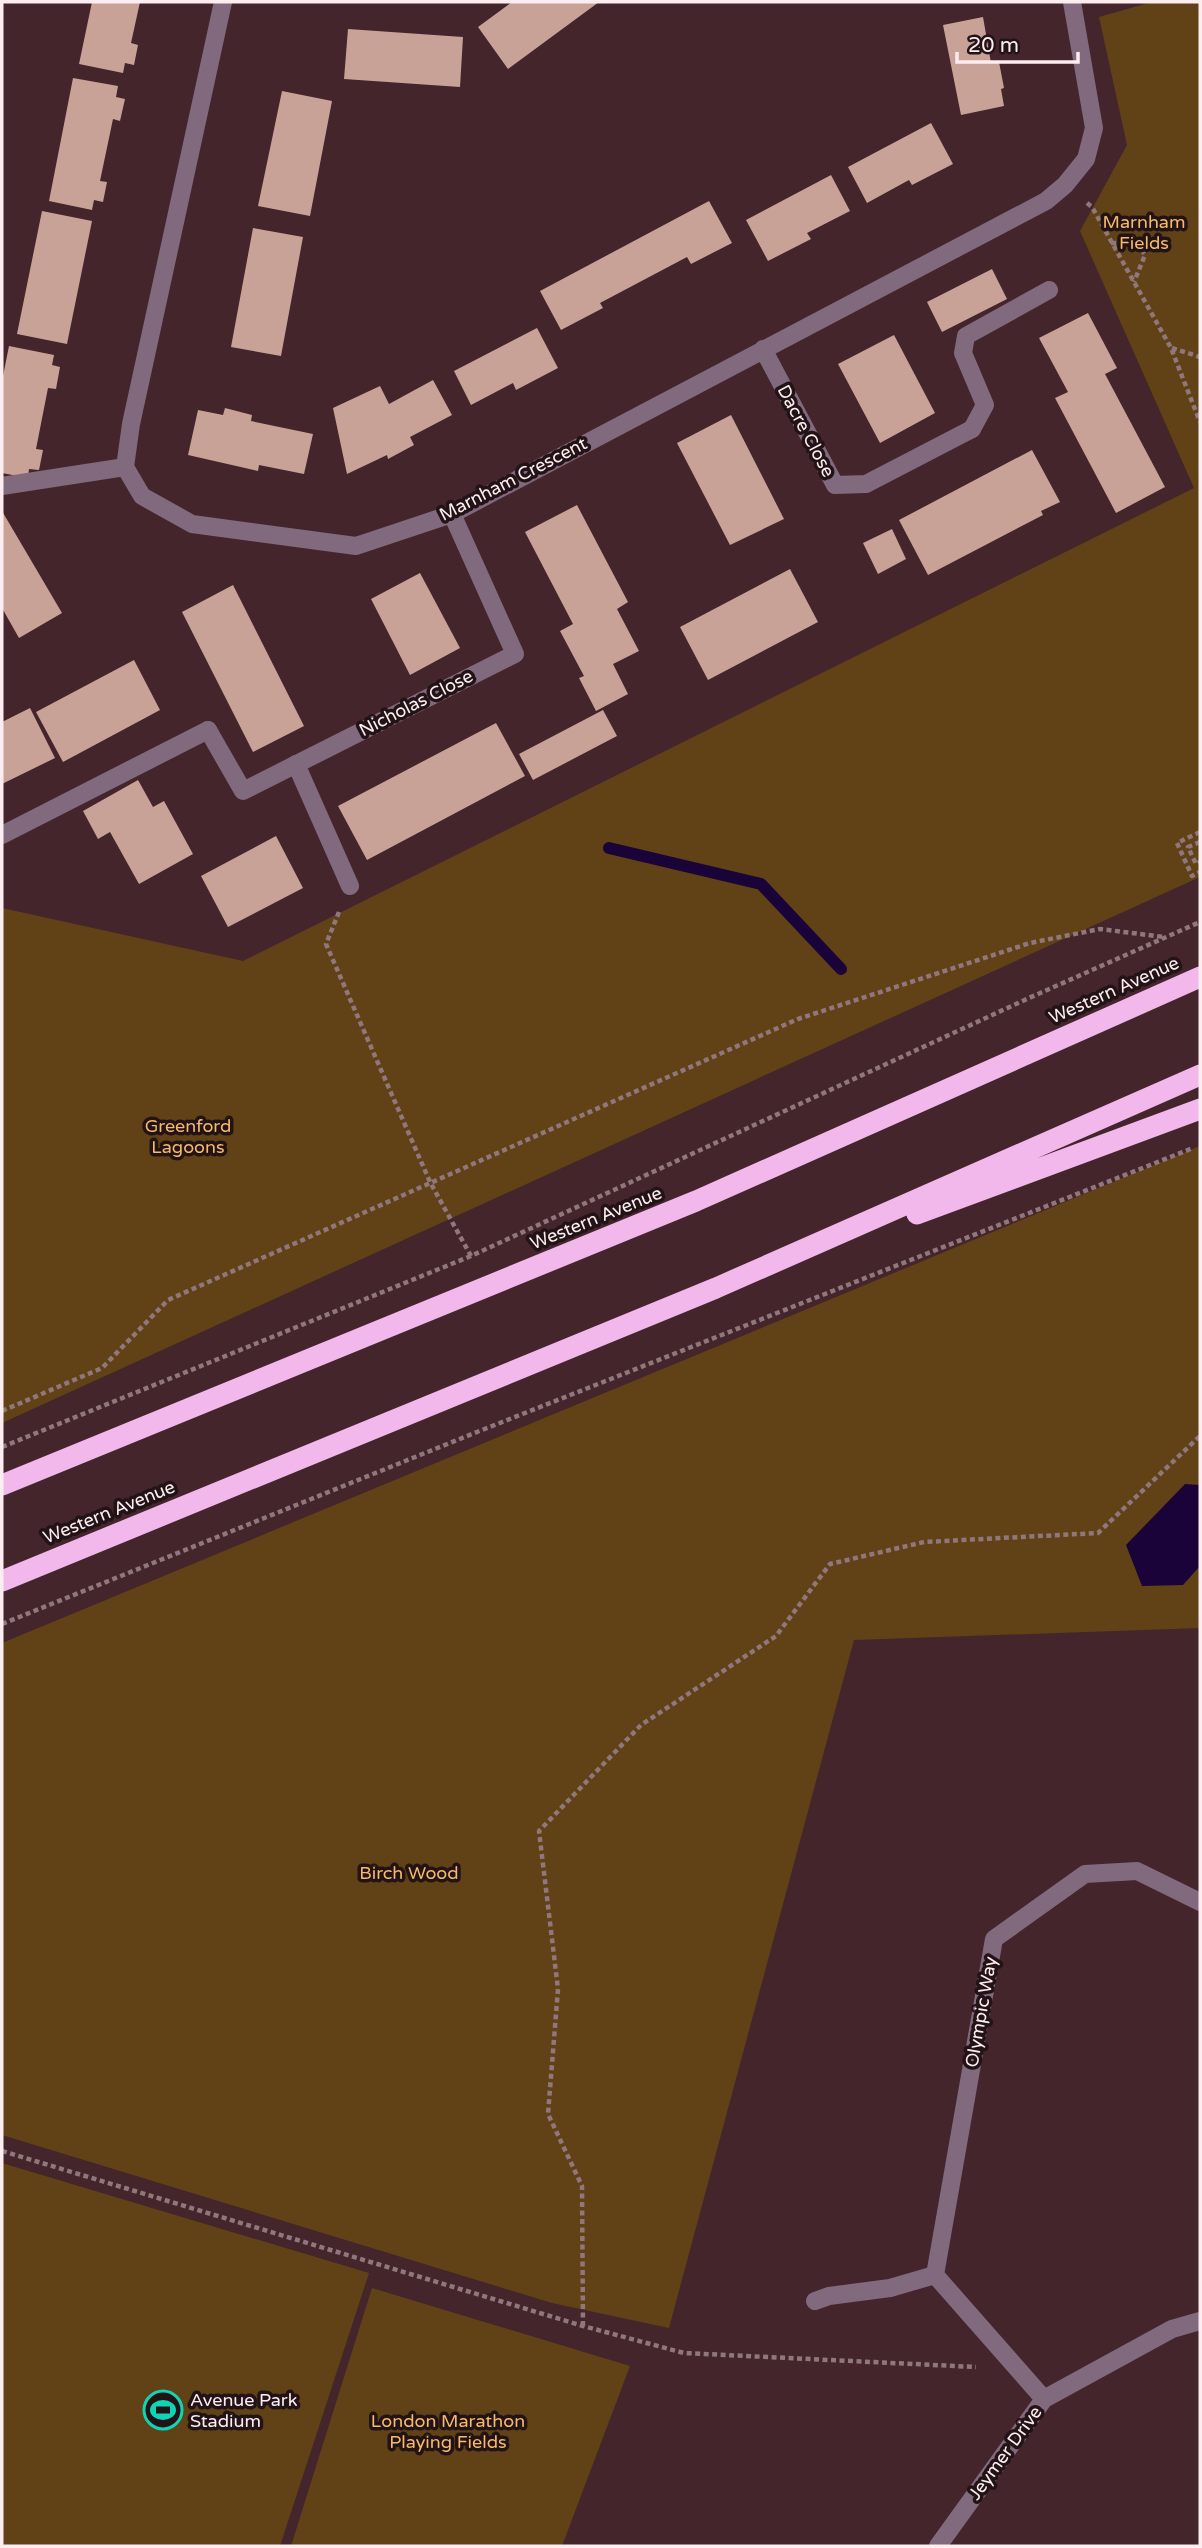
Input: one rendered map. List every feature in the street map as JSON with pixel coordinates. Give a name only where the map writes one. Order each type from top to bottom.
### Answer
[{"type":"highway","name":"Western Avenue","points":[[2,1485],[696,1201],[1200,977]]},
{"type":"highway","name":"Western Avenue","points":[[2,1581],[716,1288],[1200,1075]]},
{"type":"highway","points":[[716,1288],[1200,1110]]},
{"type":"street","points":[[2,486],[125,467],[131,424],[223,2]]},
{"type":"street","name":"Marnham Crescent","points":[[125,467],[142,496],[192,524],[356,546],[452,514],[1046,201],[1065,185],[1086,159],[1094,128],[1072,2]]},
{"type":"street","name":"Dacre Close","points":[[763,349],[835,485],[866,484],[972,429],[985,404],[963,353],[967,336],[1049,290]]},
{"type":"street","name":"Nicholas Close","points":[[2,835],[208,730],[243,791],[515,654],[452,514]]},
{"type":"street","points":[[296,764],[351,886]]},
{"type":"street","name":"Olympic Way","points":[[935,2275],[994,1938],[1085,1874],[1136,1871],[1200,1902]]},
{"type":"street","points":[[815,2301],[829,2296],[890,2288],[935,2275],[1044,2399]]},
{"type":"street","name":"Jeymer Drive","points":[[938,2546],[1044,2399],[1172,2329],[1200,2321]]},
{"type":"path","points":[[1065,185],[1092,207],[1171,348],[1200,422]]},
{"type":"path","points":[[1111,243],[1137,243],[1144,255],[1134,283]]},
{"type":"path","points":[[1171,348],[1200,357]]},
{"type":"path","points":[[1200,832],[1177,843],[1192,876],[1200,872]]},
{"type":"path","points":[[1200,842],[1188,847],[1196,864],[1200,862]]},
{"type":"path","points":[[351,886],[326,944],[430,1182],[471,1255]]},
{"type":"path","points":[[2,1447],[471,1255],[1200,922]]},
{"type":"path","points":[[2,1411],[102,1368],[167,1300],[798,1019],[1030,943],[1100,929],[1165,937]]},
{"type":"path","points":[[2,1624],[472,1434],[1200,1146]]},
{"type":"path","points":[[583,2326],[582,2186],[548,2115],[558,1989],[539,1831],[641,1725],[775,1636],[830,1564],[924,1542],[1098,1533],[1200,1436]]},
{"type":"path","points":[[2,2151],[583,2326],[684,2353],[982,2367]]},
{"type":"green space","name":"Greenford Lagoons","points":[[1152,2],[1200,2],[1200,877],[2,1423],[2,908],[243,961],[1194,488],[1080,231],[1127,145],[1099,17]]},
{"type":"green space","name":"Birch Wood","points":[[1200,1146],[1200,1628],[854,1640],[669,2328],[552,2303],[2,2135],[2,1643]]},
{"type":"green space","name":"Avenue Park Stadium","points":[[2,2163],[369,2273],[280,2546],[2,2546]]},
{"type":"green space","name":"London Marathon Playing Fields","points":[[372,2288],[630,2366],[562,2546],[291,2546]]},
{"type":"shaded area","points":[[1185,1484],[1200,1485],[1200,1566],[1183,1585],[1142,1586],[1126,1545]]},
{"type":"building","points":[[92,2],[140,2],[131,43],[138,45],[134,65],[125,63],[123,73],[79,64]]},
{"type":"building","points":[[512,2],[599,2],[508,69],[478,27]]},
{"type":"building","points":[[983,17],[991,63],[999,62],[1004,106],[961,115],[943,25]]},
{"type":"building","points":[[348,29],[463,37],[460,87],[344,79]]},
{"type":"building","points":[[73,78],[118,86],[116,97],[125,99],[120,121],[113,119],[100,181],[107,182],[103,202],[94,200],[92,210],[49,201]]},
{"type":"building","points":[[282,91],[332,101],[310,216],[258,206]]},
{"type":"building","points":[[931,123],[953,164],[912,185],[909,180],[867,203],[848,167]]},
{"type":"building","points":[[831,175],[850,211],[807,233],[811,239],[768,261],[746,220]]},
{"type":"building","points":[[709,201],[732,243],[691,264],[687,257],[600,303],[603,308],[561,330],[540,291]]},
{"type":"building","points":[[42,211],[92,221],[67,344],[17,334]]},
{"type":"building","points":[[253,228],[303,237],[281,356],[231,347]]},
{"type":"building","points":[[992,269],[1007,299],[942,332],[927,302]]},
{"type":"building","points":[[1088,313],[1117,368],[1105,374],[1165,487],[1116,513],[1055,398],[1068,392],[1039,338]]},
{"type":"building","points":[[537,328],[558,368],[516,390],[513,383],[471,405],[454,371]]},
{"type":"building","points":[[894,335],[935,413],[880,443],[838,364]]},
{"type":"building","points":[[9,346],[54,355],[52,365],[60,367],[56,389],[48,388],[36,449],[43,450],[39,470],[29,469],[28,478],[2,473],[2,381]]},
{"type":"building","points":[[433,380],[452,415],[410,437],[414,445],[388,459],[387,455],[347,474],[333,408],[380,386],[389,404]]},
{"type":"building","points":[[225,408],[252,415],[251,421],[313,434],[304,474],[259,465],[258,471],[188,455],[198,410],[223,415]]},
{"type":"building","points":[[731,415],[784,519],[730,545],[677,443]]},
{"type":"building","points":[[1032,450],[1060,502],[1041,511],[1043,515],[928,575],[899,520]]},
{"type":"building","points":[[577,505],[628,602],[617,609],[639,651],[613,664],[628,694],[596,711],[579,678],[584,676],[560,631],[573,624],[525,532]]},
{"type":"building","points":[[2,511],[62,613],[19,638],[2,608]]},
{"type":"building","points":[[892,529],[906,559],[878,574],[863,543]]},
{"type":"building","points":[[790,569],[818,622],[708,680],[680,627]]},
{"type":"building","points":[[420,573],[460,648],[410,675],[371,599]]},
{"type":"building","points":[[233,585],[304,726],[253,752],[182,612]]},
{"type":"building","points":[[134,660],[160,710],[63,762],[36,712]]},
{"type":"building","points":[[30,708],[55,758],[2,784],[2,722]]},
{"type":"building","points":[[603,710],[617,736],[533,780],[519,754]]},
{"type":"building","points":[[496,723],[525,776],[367,860],[338,806]]},
{"type":"building","points":[[138,780],[153,807],[164,801],[193,854],[139,884],[110,832],[98,839],[83,811]]},
{"type":"building","points":[[276,836],[303,888],[228,927],[201,876]]},
{"type":"waterway","points":[[609,848],[761,884],[841,969]]},
{"type":"place","name":"Avenue Park Stadium","points":[[163,2410]]},
{"type":"park label","name":"Marnham Fields","points":[[1144,232]]}]
